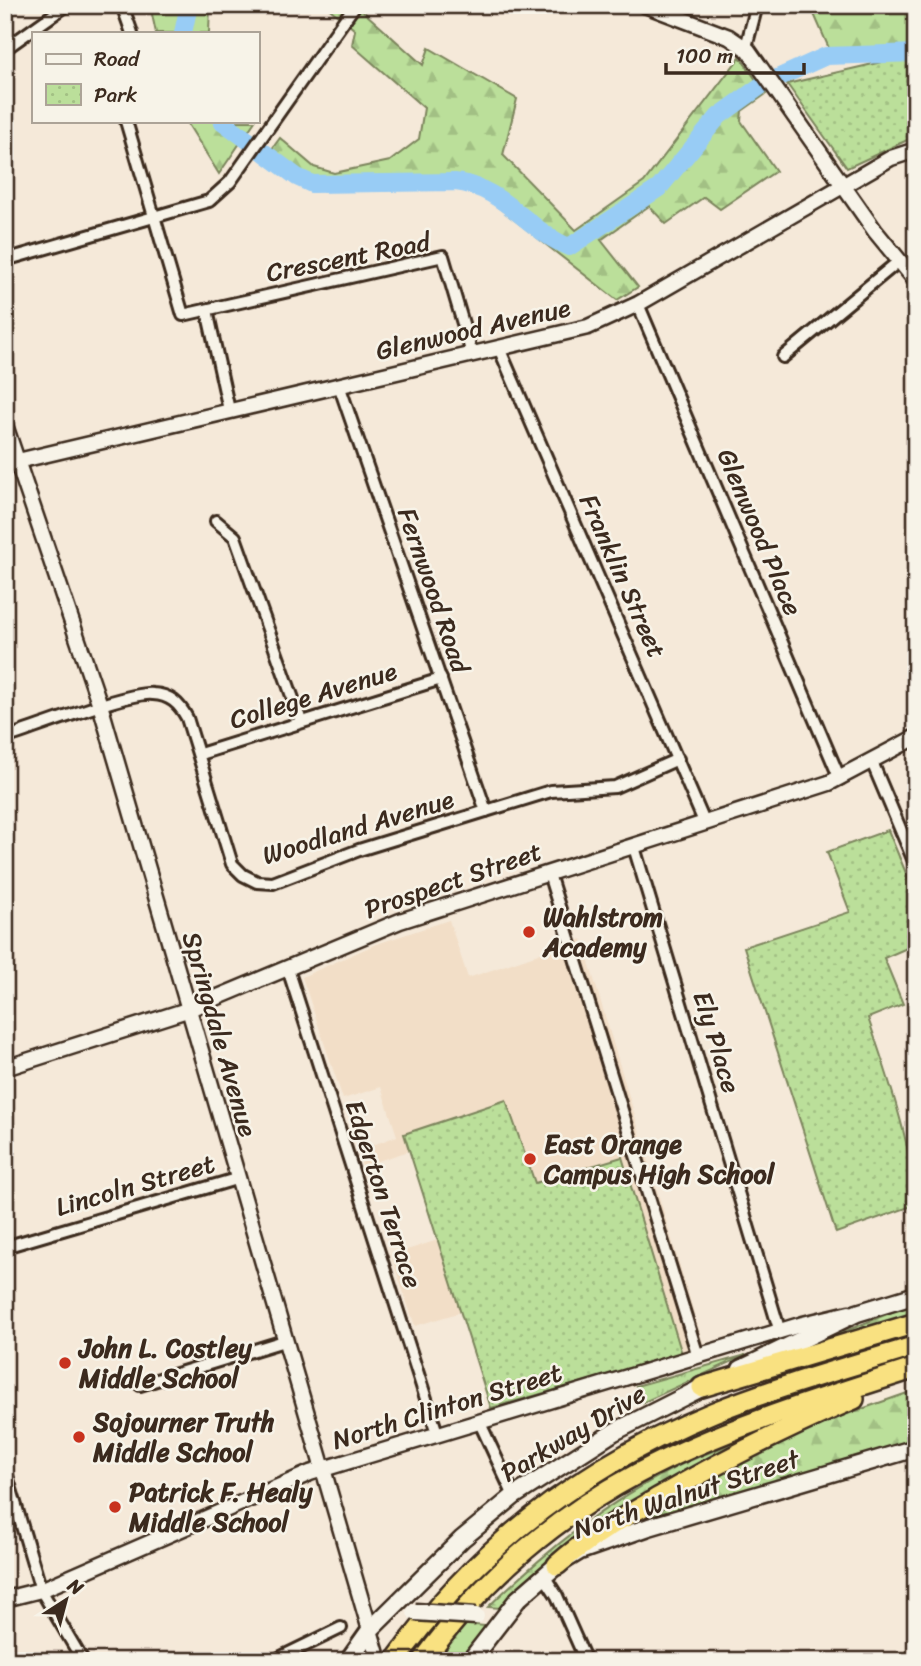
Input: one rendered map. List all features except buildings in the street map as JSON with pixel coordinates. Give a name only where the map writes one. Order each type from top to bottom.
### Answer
[{"type":"highway","points":[[702,1387],[916,1323]]},
{"type":"highway","points":[[384,1659],[498,1544],[558,1496],[608,1463],[668,1432],[738,1403],[916,1346]]},
{"type":"highway","points":[[423,1661],[468,1605],[515,1559],[565,1518],[620,1482],[686,1448],[739,1426],[916,1368]]},
{"type":"highway","points":[[551,1571],[597,1533],[695,1476],[792,1427],[916,1374]]},
{"type":"main road","name":"North Clinton Street","points":[[867,1309],[916,1295]]},
{"type":"main road","name":"Parkway Drive","points":[[348,1661],[370,1630],[461,1539],[514,1496],[614,1432],[867,1309]]},
{"type":"main road","name":"North Walnut Street","points":[[470,1661],[505,1613],[551,1571],[588,1548],[649,1527],[916,1448]]},
{"type":"main road","points":[[418,1583],[408,1601],[408,1607],[415,1612],[495,1617],[505,1613]]},
{"type":"street","points":[[5,49],[67,5]]},
{"type":"street","points":[[122,5],[132,32]]},
{"type":"street","points":[[5,260],[156,217],[217,196],[355,5]]},
{"type":"street","points":[[645,5],[729,37],[746,47],[844,186],[916,281]]},
{"type":"street","points":[[746,47],[760,6]]},
{"type":"street","points":[[126,122],[183,315],[207,310],[229,410]]},
{"type":"street","name":"Glenwood Avenue","points":[[11,462],[588,327],[638,304],[891,158],[916,150]]},
{"type":"street","name":"Crescent Road","points":[[207,310],[443,256],[472,354]]},
{"type":"street","points":[[783,357],[899,261]]},
{"type":"street","name":"Glenwood Place","points":[[638,304],[840,779]]},
{"type":"street","name":"Franklin Street","points":[[499,348],[705,824]]},
{"type":"street","name":"Fernwood Road","points":[[339,385],[486,811]]},
{"type":"street","name":"Springdale Avenue","points":[[5,425],[11,462],[100,708],[321,1469],[370,1630],[384,1659]]},
{"type":"street","points":[[216,521],[235,537],[301,721]]},
{"type":"street","name":"College Avenue","points":[[200,754],[441,679]]},
{"type":"street","name":"Woodland Avenue","points":[[5,738],[150,693],[167,696],[179,704],[200,754],[232,864],[257,882],[273,883],[359,850],[551,791],[615,787],[678,759]]},
{"type":"street","name":"Prospect Street","points":[[5,1068],[187,1010],[400,921],[840,779],[916,737]]},
{"type":"street","points":[[872,762],[916,866]]},
{"type":"street","name":"Ely Place","points":[[634,847],[780,1332]]},
{"type":"street","points":[[549,874],[698,1356]]},
{"type":"street","name":"Edgerton Terrace","points":[[288,969],[437,1433]]},
{"type":"street","name":"Lincoln Street","points":[[5,1247],[236,1179]]},
{"type":"street","name":"North Clinton Street","points":[[5,1599],[41,1590],[321,1469],[698,1356],[867,1309]]},
{"type":"street","points":[[140,1385],[284,1341]]},
{"type":"street","points":[[479,1421],[514,1496]]},
{"type":"street","points":[[5,1469],[41,1590],[83,1661]]},
{"type":"street","points":[[551,1571],[557,1596],[586,1661]]},
{"type":"street","points":[[273,1661],[341,1628]]},
{"type":"shaded area","name":"East Orange Campus High School","points":[[449,920],[468,978],[582,939],[704,1347],[491,1408],[461,1312],[415,1326],[391,1255],[438,1240],[409,1151],[362,1166],[357,1151],[397,1136],[381,1087],[343,1099],[302,977],[374,945]]},
{"type":"green space","points":[[150,5],[210,5],[209,32],[156,32]]},
{"type":"green space","points":[[325,5],[356,5],[423,65],[429,48],[517,99],[503,155],[576,230],[644,182],[740,57],[766,94],[742,111],[741,121],[776,171],[720,209],[704,197],[666,224],[649,206],[601,240],[638,287],[617,300],[476,190],[317,187],[269,153],[280,138],[314,167],[334,173],[390,161],[419,139],[424,108],[352,45],[355,30]]},
{"type":"green space","points":[[916,5],[916,45],[831,53],[811,7]]},
{"type":"green space","points":[[916,54],[916,136],[847,168],[787,84]]},
{"type":"green space","points":[[187,122],[254,122],[219,174]]},
{"type":"green space","points":[[888,830],[916,897],[916,944],[884,958],[903,1004],[868,1018],[906,1141],[911,1167],[912,1206],[836,1233],[744,947],[850,912],[827,852]]},
{"type":"green space","points":[[506,1100],[535,1183],[622,1157],[682,1354],[491,1408],[404,1134]]},
{"type":"green space","points":[[916,1302],[916,1314],[778,1359]]},
{"type":"green space","points":[[746,1355],[642,1403],[636,1386]]},
{"type":"green space","points":[[916,1390],[916,1442],[637,1524],[633,1517],[813,1426]]},
{"type":"green space","points":[[785,1423],[549,1563],[500,1608],[488,1607],[554,1548],[625,1496],[689,1461]]},
{"type":"green space","points":[[466,1624],[485,1626],[461,1661],[433,1661]]},
{"type":"waterway","points":[[183,32],[189,5]]},
{"type":"waterway","points":[[223,122],[297,177],[312,184],[455,182],[472,185],[501,200],[540,231],[569,247],[659,188],[719,116],[762,85],[826,56],[916,53]]},
{"type":"place","name":"Wahlstrom Academy","points":[[529,932]]},
{"type":"place","name":"East Orange Campus High School","points":[[530,1159]]},
{"type":"place","name":"John L. Costley Middle School","points":[[65,1363]]},
{"type":"place","name":"Sojourner Truth Middle School","points":[[79,1437]]},
{"type":"place","name":"Patrick F. Healy Middle School","points":[[115,1507]]}]
